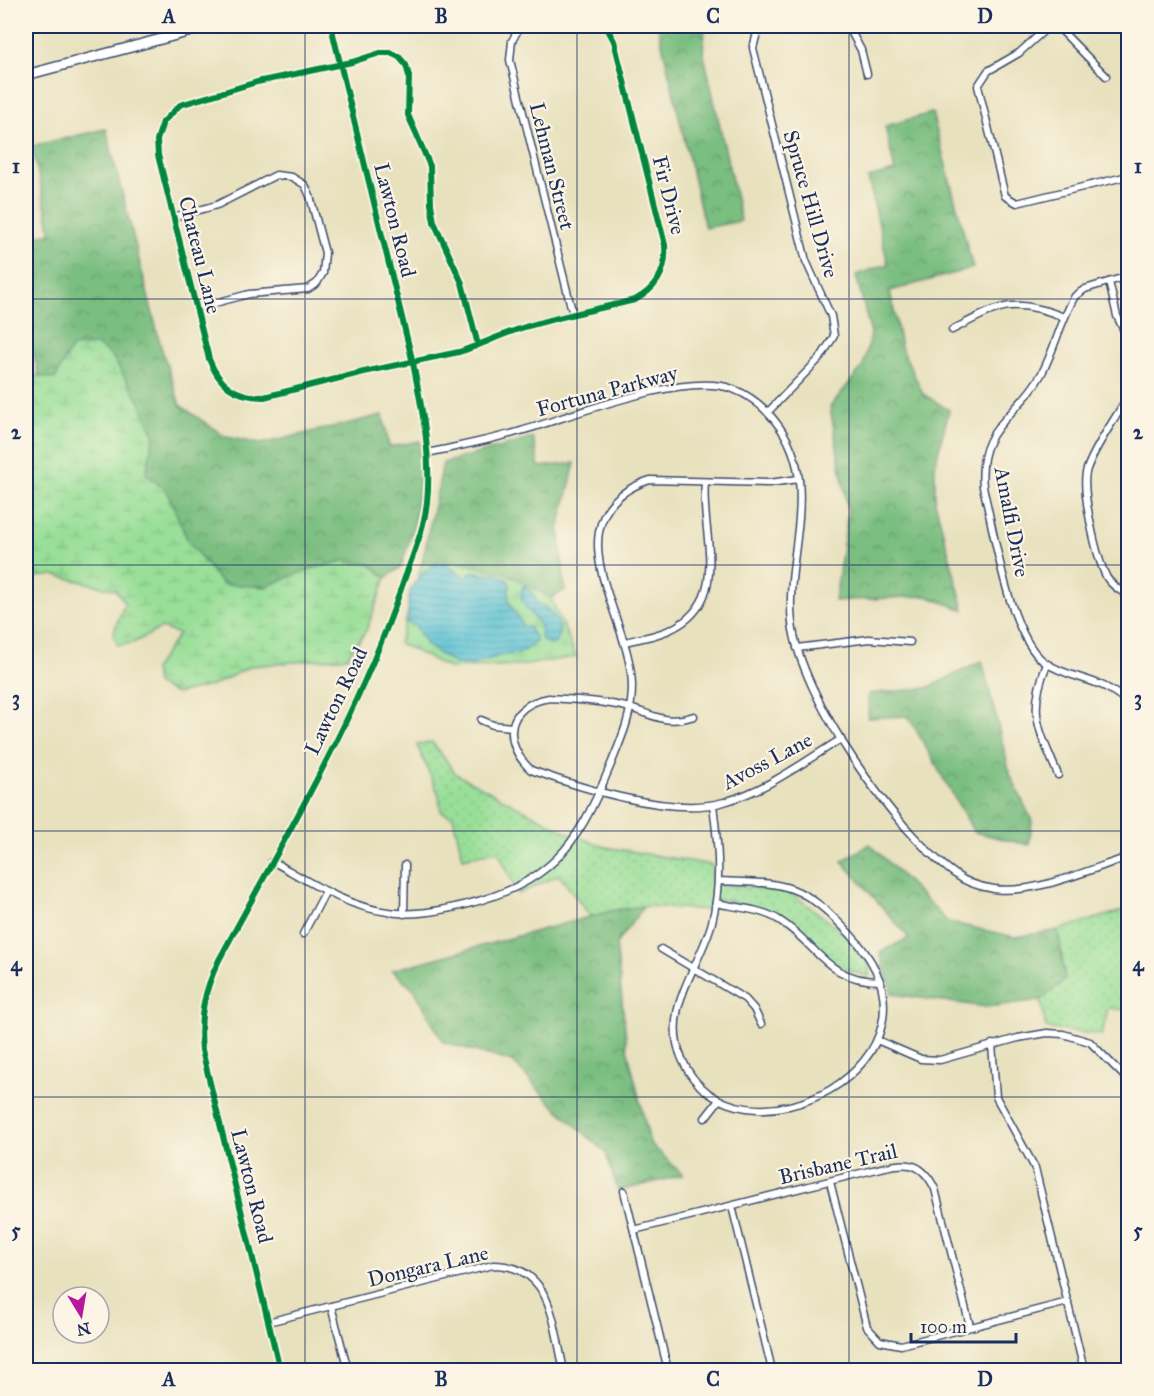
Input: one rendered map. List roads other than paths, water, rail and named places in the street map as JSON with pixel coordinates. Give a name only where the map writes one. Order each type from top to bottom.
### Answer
[{"type":"street","points":[[26,75],[182,29],[210,26]]},
{"type":"street","name":"Lawton Road","points":[[280,1371],[202,1050],[199,1023],[208,982],[332,750],[376,658],[422,527],[427,504],[428,453],[424,418],[413,363],[331,26]]},
{"type":"street","name":"Lehman Street","points":[[520,26],[512,41],[510,60],[573,315]]},
{"type":"street","name":"Fir Drive","points":[[573,315],[644,295],[656,283],[666,266],[665,245],[614,42],[606,26]]},
{"type":"street","name":"Spruce Hill Drive","points":[[768,412],[821,357],[834,336],[831,316],[806,261],[753,48],[757,33],[772,26]]},
{"type":"street","points":[[848,26],[861,50],[867,74]]},
{"type":"street","points":[[1049,26],[1019,53],[988,71],[978,86],[1005,196],[1017,203],[1128,176]]},
{"type":"street","points":[[1058,26],[1106,76]]},
{"type":"street","name":"Chateau Lane","points":[[478,345],[462,283],[434,222],[430,204],[430,166],[408,115],[409,76],[406,65],[391,53],[257,82],[191,100],[171,112],[163,122],[157,140],[158,154],[214,373],[228,389],[250,397],[264,397],[364,372],[413,363],[478,345],[526,327],[573,315]]},
{"type":"street","points":[[174,216],[217,205],[276,175],[292,177],[305,185],[310,196],[325,253],[323,273],[317,283],[308,290],[249,294],[196,308]]},
{"type":"street","name":"Amalfi Drive","points":[[1128,276],[1085,289],[1076,296],[1064,317],[1034,387],[998,426],[988,441],[981,471],[1016,617],[1030,647],[1047,664],[1106,685],[1128,703]]},
{"type":"street","points":[[1109,282],[1117,316],[1128,339]]},
{"type":"street","points":[[952,330],[1005,306],[1022,304],[1038,307],[1064,317]]},
{"type":"street","name":"Fortuna Parkway","points":[[428,453],[518,432],[661,391],[699,384],[734,389],[768,412],[790,443],[799,479],[800,527],[791,606],[797,648],[813,688],[842,739],[907,828],[956,876],[974,884],[995,889],[1026,887],[1128,857]]},
{"type":"street","points":[[1128,396],[1096,451],[1084,480],[1085,496],[1107,579],[1128,596]]},
{"type":"street","points":[[272,861],[326,891],[368,908],[404,914],[451,908],[493,897],[542,872],[575,839],[600,790],[625,730],[630,709],[631,668],[601,562],[598,542],[610,505],[634,485],[664,479],[769,483],[799,479]]},
{"type":"street","points":[[624,642],[678,626],[692,615],[702,601],[710,575],[703,501],[705,482]]},
{"type":"street","points":[[797,648],[870,639],[910,642]]},
{"type":"street","points":[[1047,664],[1039,683],[1035,708],[1036,720],[1058,775]]},
{"type":"street","points":[[481,720],[494,725],[512,727],[517,716],[527,706],[549,698],[630,709],[653,718],[678,721],[694,717]]},
{"type":"street","name":"Avoss Lane","points":[[512,727],[514,749],[519,759],[531,770],[662,805],[692,807],[713,804],[747,794],[842,739]]},
{"type":"street","points":[[713,804],[718,843],[716,903],[710,930],[677,1008],[676,1040],[689,1072],[702,1087],[719,1100],[741,1108],[768,1108],[822,1095],[841,1085],[859,1070],[877,1040],[883,1010],[880,981],[866,951],[814,900],[799,891],[767,882],[718,881]]},
{"type":"street","points":[[404,914],[405,865]]},
{"type":"street","points":[[303,934],[326,891]]},
{"type":"street","points":[[716,903],[777,918],[821,960],[839,973],[868,981],[880,981]]},
{"type":"street","points":[[661,949],[745,999],[754,1009],[761,1024]]},
{"type":"street","points":[[877,1040],[926,1060],[940,1060],[992,1044],[1047,1033],[1076,1036],[1101,1050],[1128,1080]]},
{"type":"street","points":[[992,1044],[996,1097],[1035,1168],[1084,1371]]},
{"type":"street","points":[[705,1118],[719,1100]]},
{"type":"street","name":"Brisbane Trail","points":[[634,1230],[908,1164],[926,1172],[935,1189],[970,1326]]},
{"type":"street","points":[[830,1182],[862,1311],[872,1336],[879,1341],[901,1345],[1068,1302]]},
{"type":"street","points":[[624,1191],[668,1371]]},
{"type":"street","points":[[732,1206],[772,1371]]},
{"type":"street","name":"Dongara Lane","points":[[268,1322],[493,1265],[515,1267],[527,1273],[541,1287],[547,1300],[564,1371]]},
{"type":"street","points":[[332,1306],[348,1371]]},
{"type":"water","points":[[437,563],[444,563],[465,578],[472,572],[480,572],[484,576],[495,573],[507,579],[510,585],[509,598],[512,608],[524,627],[528,627],[536,642],[519,654],[502,655],[471,665],[455,664],[427,646],[415,625],[406,622],[409,620],[408,601],[412,586],[422,574]]},
{"type":"water","points":[[524,585],[535,596],[537,603],[553,614],[556,619],[560,630],[556,643],[551,645],[542,640],[539,625],[521,596]]}]
